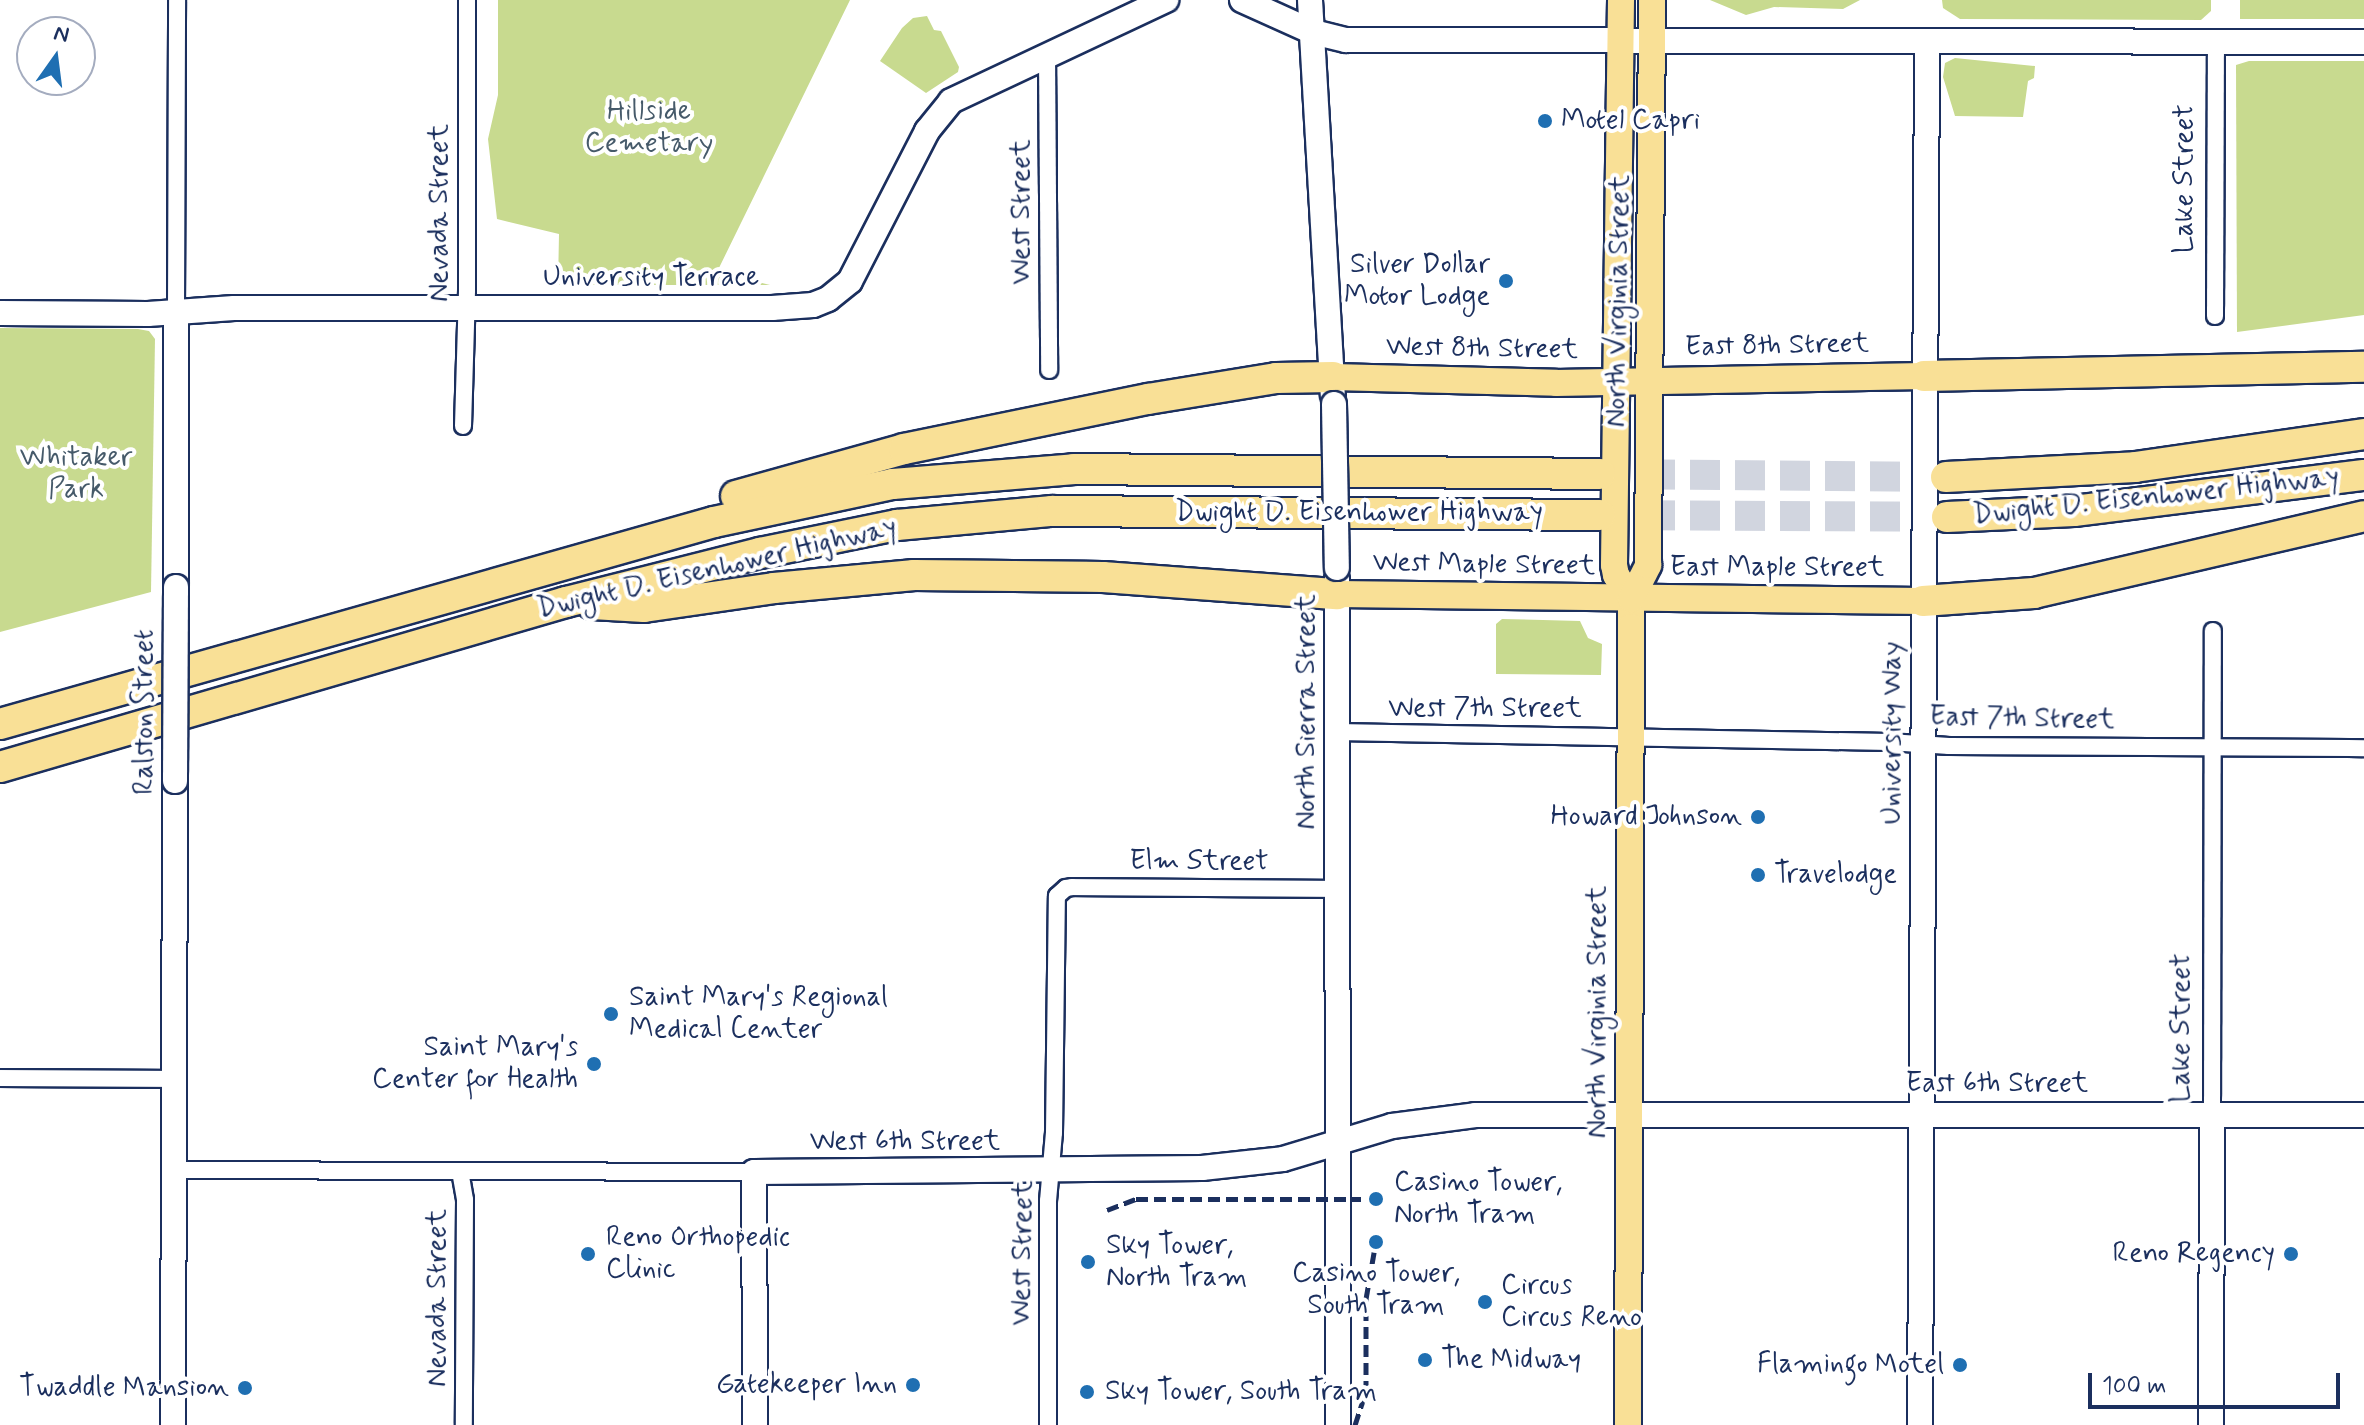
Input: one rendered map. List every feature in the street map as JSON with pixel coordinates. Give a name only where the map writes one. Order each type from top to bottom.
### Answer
[{"type":"highway","points":[[1924,376],[2364,367]]},
{"type":"highway","points":[[274,648],[480,569],[904,449],[1227,384],[1276,378],[1333,391]]},
{"type":"highway","name":"Dwight D. Eisenhower Highway","points":[[1946,477],[2135,467],[2364,434]]},
{"type":"highway","name":"Dwight D. Eisenhower Highway","points":[[0,724],[714,522],[893,484],[1074,469],[1600,474]]},
{"type":"highway","name":"Dwight D. Eisenhower Highway","points":[[1947,517],[2074,511],[2364,475]]},
{"type":"highway","name":"Dwight D. Eisenhower Highway","points":[[0,767],[566,602],[821,539],[975,516],[1052,511],[1600,515]]},
{"type":"highway","points":[[1923,601],[2034,593],[2364,516]]},
{"type":"highway","points":[[566,602],[644,607],[863,578],[968,575],[1337,581]]},
{"type":"main road","name":"North Virginia Street","points":[[1621,0],[1636,40],[1633,381],[1648,565],[1631,599],[1628,1425]]},
{"type":"main road","name":"North Virginia Street","points":[[1636,40],[1652,0]]},
{"type":"main road","name":"East 8th Street","points":[[1633,381],[1924,376]]},
{"type":"main road","name":"West 8th Street","points":[[1333,391],[1435,382],[1633,381]]},
{"type":"main road","name":"West Maple Street","points":[[1337,581],[1631,599]]},
{"type":"main road","name":"East Maple Street","points":[[1631,599],[1923,601]]},
{"type":"street","name":"Ralston Street","points":[[173,1425],[177,0]]},
{"type":"street","name":"Nevada Street","points":[[463,426],[467,0]]},
{"type":"street","name":"University Terrace","points":[[0,313],[148,314],[465,307],[791,308],[828,299],[850,281],[938,114],[965,92],[1166,0]]},
{"type":"street","points":[[1242,0],[1313,32],[1346,40],[2364,42]]},
{"type":"street","name":"North Sierra Street","points":[[1310,0],[1333,391],[1337,581],[1338,1425]]},
{"type":"street","name":"University Way","points":[[1920,1425],[1927,42]]},
{"type":"street","name":"Lake Street","points":[[2215,316],[2216,42]]},
{"type":"street","name":"West Street","points":[[1047,54],[1049,370]]},
{"type":"street","name":"Lake Street","points":[[2211,1425],[2213,631]]},
{"type":"street","name":"West 7th Street","points":[[1337,732],[1632,738]]},
{"type":"street","name":"East 7th Street","points":[[1632,738],[2364,748]]},
{"type":"street","name":"Elm Street","points":[[1061,891],[1072,887],[1337,889]]},
{"type":"street","name":"West Street","points":[[1048,1425],[1056,902],[1061,891]]},
{"type":"street","points":[[0,1078],[175,1079]]},
{"type":"street","name":"East 6th Street","points":[[1629,1116],[2364,1115]]},
{"type":"street","name":"West 6th Street","points":[[175,1170],[754,1172],[1202,1168],[1283,1159],[1392,1126],[1447,1117],[1629,1116]]},
{"type":"street","name":"Nevada Street","points":[[460,1171],[465,1212],[464,1425]]},
{"type":"street","points":[[754,1172],[755,1425]]},
{"type":"green space","name":"Hillside Cemetary","points":[[498,0],[850,0],[717,272],[770,285],[558,285],[559,234],[497,219],[488,139],[498,95]]},
{"type":"green space","points":[[1710,0],[1860,0],[1843,9],[1774,7],[1746,15]]},
{"type":"green space","points":[[1942,0],[2211,0],[2211,11],[2201,20],[1960,19],[1943,8]]},
{"type":"green space","points":[[2240,0],[2364,0],[2364,19],[2240,19]]},
{"type":"green space","points":[[927,16],[934,30],[941,31],[959,67],[958,72],[926,93],[880,61],[902,28],[913,18]]},
{"type":"green space","points":[[1955,58],[2035,66],[2034,78],[2028,81],[2023,117],[1955,116],[1943,77],[1945,63]]},
{"type":"green space","points":[[2249,61],[2364,61],[2364,315],[2237,332],[2236,65]]},
{"type":"green space","name":"Whitaker Park","points":[[0,328],[138,329],[149,331],[155,339],[151,592],[0,632]]},
{"type":"green space","points":[[1502,619],[1580,621],[1588,638],[1602,644],[1601,675],[1496,674],[1496,624]]},
{"type":"tunnel","points":[[1600,474],[1946,477]]},
{"type":"tunnel","points":[[1600,515],[1947,517]]},
{"type":"railway","points":[[1107,1210],[1136,1199],[1361,1199]]},
{"type":"railway","points":[[1355,1425],[1366,1392],[1366,1299],[1375,1247]]},
{"type":"place","name":"Motel Capri","points":[[1545,121]]},
{"type":"place","name":"Silver Dollar Motor Lodge","points":[[1506,281]]},
{"type":"place","name":"Howard Johnson","points":[[1758,817]]},
{"type":"place","name":"Travelodge","points":[[1758,875]]},
{"type":"place","name":"Saint Mary's Regional Medical Center","points":[[611,1014]]},
{"type":"place","name":"Saint Mary's Center for Health","points":[[594,1064]]},
{"type":"place","name":"Casino Tower, North Tram","points":[[1376,1199]]},
{"type":"place","name":"Casino Tower, South Tram","points":[[1376,1242]]},
{"type":"place","name":"Reno Orthopedic Clinic","points":[[588,1254]]},
{"type":"place","name":"Reno Regency","points":[[2291,1254]]},
{"type":"place","name":"Sky Tower, North Tram","points":[[1088,1262]]},
{"type":"place","name":"Circus Circus Reno","points":[[1485,1302]]},
{"type":"place","name":"The Midway","points":[[1425,1360]]},
{"type":"place","name":"Flamingo Motel","points":[[1960,1365]]},
{"type":"place","name":"Gatekeeper Inn","points":[[913,1385]]},
{"type":"place","name":"Twaddle Mansion","points":[[245,1388]]},
{"type":"place","name":"Sky Tower, South Tram","points":[[1087,1392]]}]
